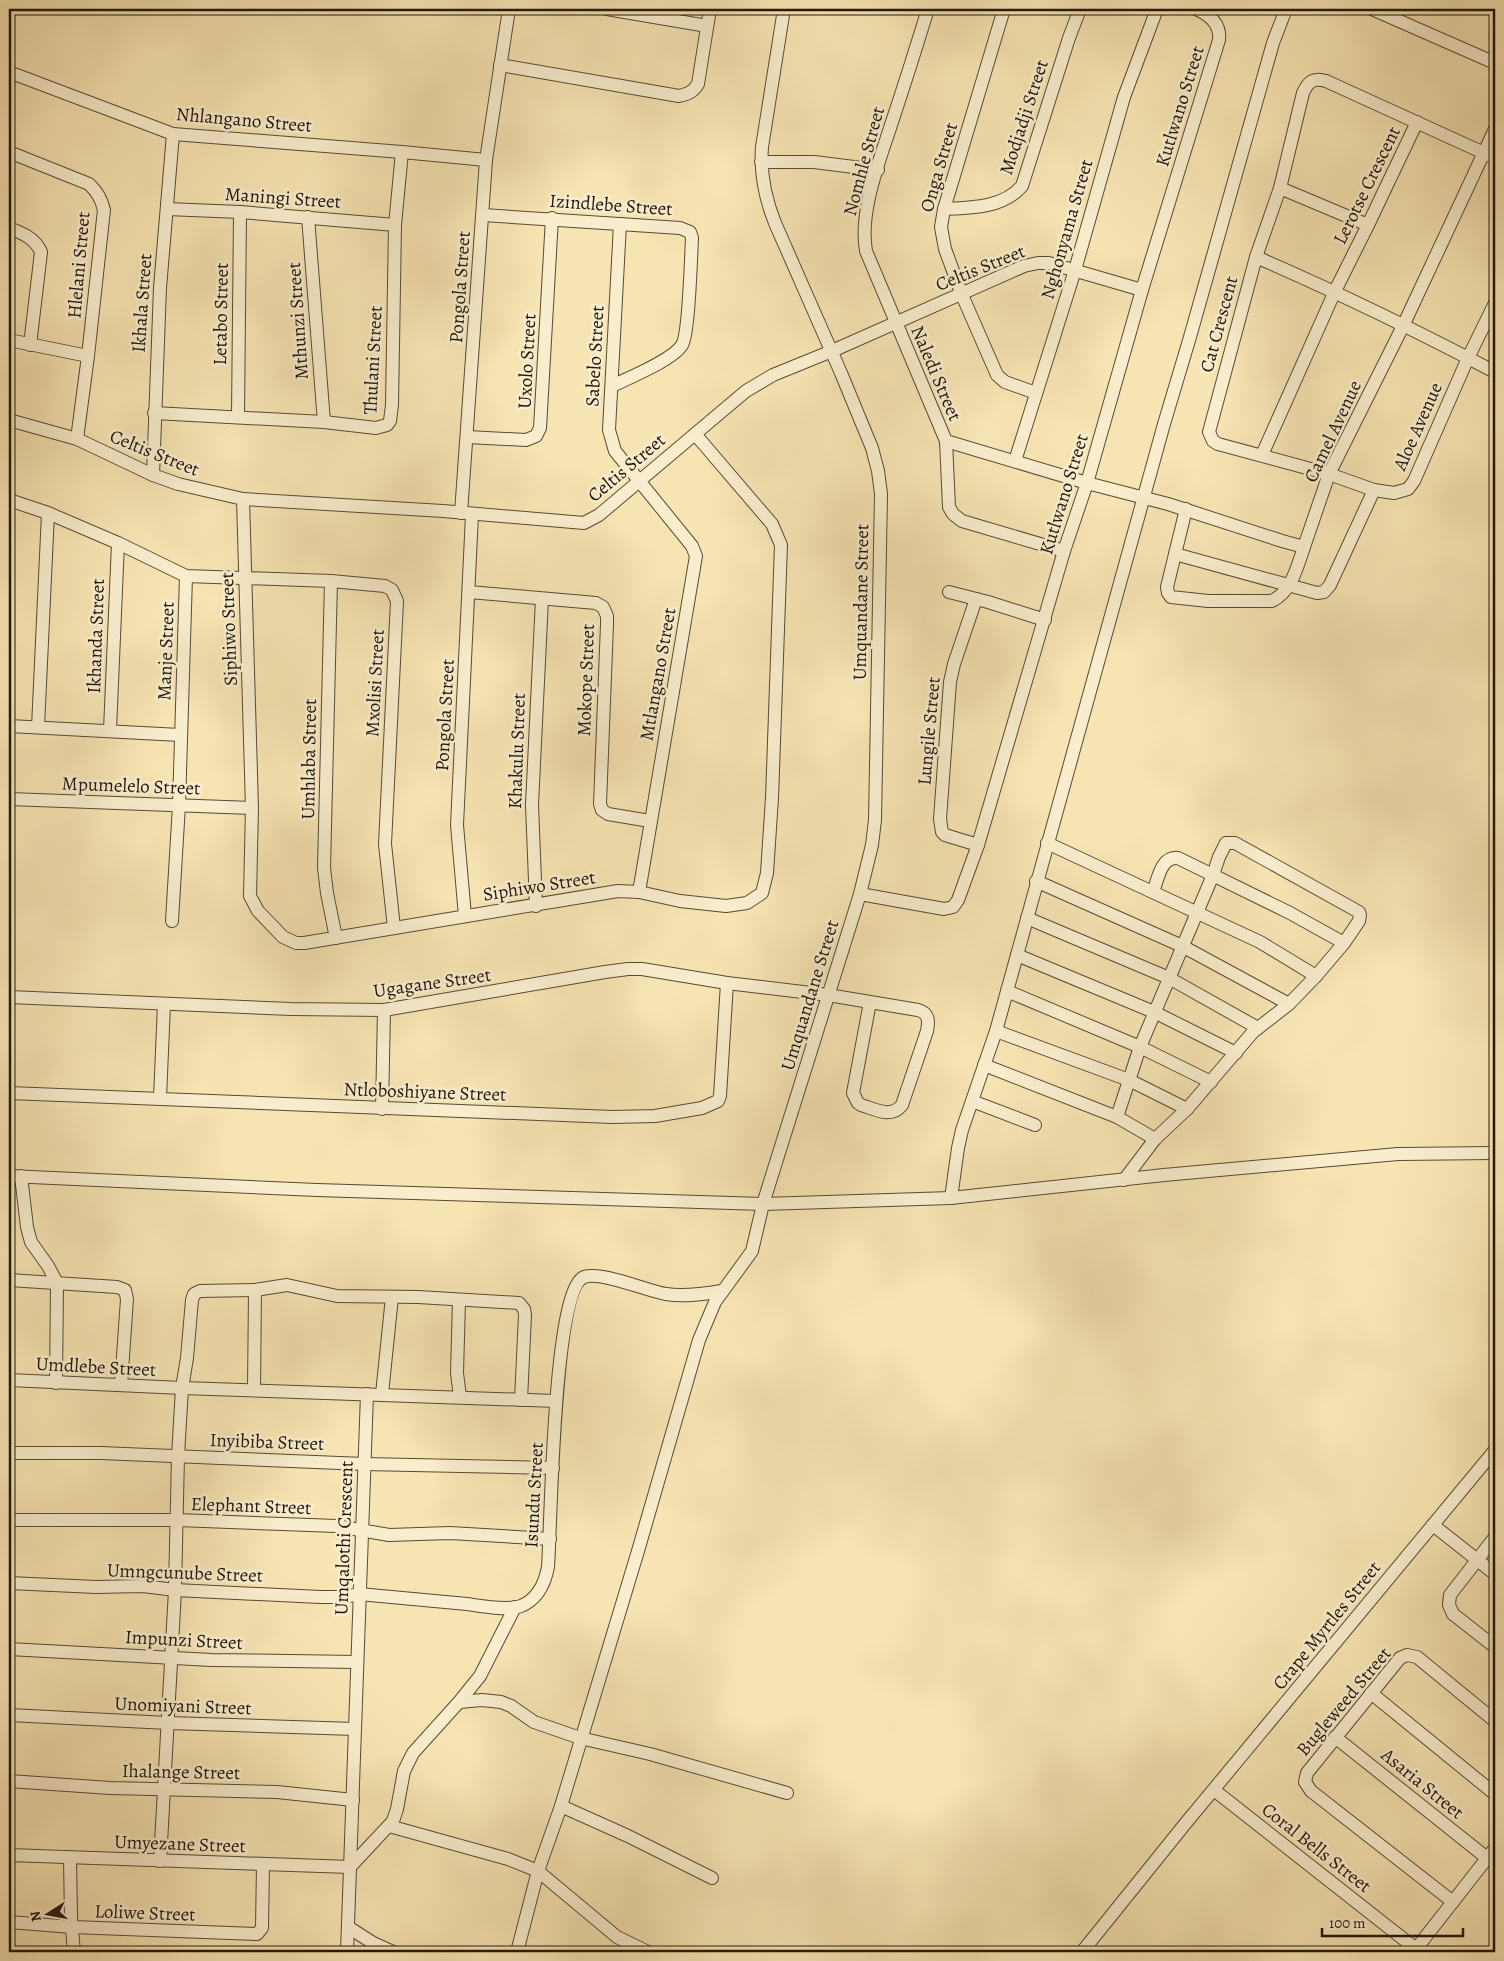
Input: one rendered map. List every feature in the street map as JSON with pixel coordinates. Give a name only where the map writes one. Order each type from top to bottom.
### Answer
[{"type":"street","name":"Pongola Street","points":[[465,916],[457,825],[469,592],[467,437],[486,160],[509,9]]},
{"type":"street","points":[[607,9],[647,12],[707,26]]},
{"type":"street","points":[[500,65],[679,96],[686,95],[694,90],[698,84],[710,9]]},
{"type":"street","name":"Umquandane Street","points":[[517,1952],[538,1871],[561,1806],[580,1738],[641,1542],[694,1356],[709,1313],[722,1291],[752,1251],[763,1204],[860,894],[872,846],[875,820],[880,494],[878,471],[872,448],[832,351],[775,224],[764,192],[761,162],[784,9]]},
{"type":"street","name":"Nomhle Street","points":[[895,323],[866,251],[864,240],[867,206],[928,9]]},
{"type":"street","name":"Onga Street","points":[[1004,9],[944,209],[941,227],[942,239],[962,295],[997,375],[1005,382],[1036,393]]},
{"type":"street","name":"Modjadji Street","points":[[944,209],[972,208],[999,202],[1016,193],[1022,186],[1068,38],[1080,9]]},
{"type":"street","name":"Nghonyama Street","points":[[1015,461],[1075,270],[1124,96],[1157,9]]},
{"type":"street","name":"Kutlwano Street","points":[[860,894],[944,909],[953,907],[958,900],[978,845],[1064,552],[1087,483],[1142,290],[1219,40],[1220,31],[1216,24],[1209,16],[1196,9]]},
{"type":"street","points":[[951,1198],[958,1148],[996,1030],[1036,881],[1273,43],[1286,9]]},
{"type":"street","points":[[1372,9],[1495,63]]},
{"type":"street","name":"Nhlangano Street","points":[[9,72],[174,134],[486,160]]},
{"type":"street","name":"Lerotse Crescent","points":[[1256,257],[1280,188],[1301,99],[1306,87],[1313,80],[1326,81],[1417,122],[1335,290],[1262,455]]},
{"type":"street","points":[[1417,122],[1490,155]]},
{"type":"street","name":"Camel Avenue","points":[[1290,585],[1329,474],[1490,155],[1495,129]]},
{"type":"street","name":"Ikhala Street","points":[[153,475],[160,288],[174,134]]},
{"type":"street","name":"Hlelani Street","points":[[9,152],[88,184],[101,199],[104,210],[77,439]]},
{"type":"street","name":"Thulani Street","points":[[154,413],[238,416],[376,428],[387,425],[390,422],[392,405],[395,225],[402,152]]},
{"type":"street","points":[[761,162],[805,162],[878,170]]},
{"type":"street","points":[[1280,188],[1368,225]]},
{"type":"street","name":"Maningi Street","points":[[168,209],[240,212],[395,225]]},
{"type":"street","name":"Letabo Street","points":[[238,416],[240,212]]},
{"type":"street","name":"Izindlebe Street","points":[[482,215],[552,218],[686,229],[690,232],[692,238],[686,327],[682,345],[668,357],[612,386]]},
{"type":"street","name":"Mthunzi Street","points":[[308,217],[324,422]]},
{"type":"street","name":"Uxolo Street","points":[[467,437],[526,440],[536,436],[540,428],[552,218]]},
{"type":"street","name":"Sabelo Street","points":[[620,224],[610,411],[611,442],[614,451],[639,481]]},
{"type":"street","points":[[9,228],[32,239],[38,245],[41,252],[30,345]]},
{"type":"street","name":"Cat Crescent","points":[[1329,474],[1218,444],[1213,441],[1209,432],[1256,257],[1335,290],[1495,372]]},
{"type":"street","name":"Celtis Street","points":[[9,420],[77,439],[153,475],[198,490],[243,499],[584,523],[599,516],[746,391],[758,383],[804,361],[832,351],[962,295],[1024,266],[1049,263],[1142,290]]},
{"type":"street","name":"Aloe Avenue","points":[[1329,474],[1374,490],[1394,493],[1408,489],[1414,481],[1468,358],[1495,303]]},
{"type":"street","name":"Naledi Street","points":[[895,323],[946,441],[1087,483]]},
{"type":"street","points":[[9,340],[88,356]]},
{"type":"street","name":"Siphiwo Street","points":[[243,499],[252,808],[250,890],[252,904],[283,937],[289,941],[304,943],[618,891],[639,892],[711,905],[739,905],[751,902],[762,893],[767,872],[772,798],[781,544],[772,524],[695,434]]},
{"type":"street","points":[[946,441],[949,507],[953,514],[962,521],[1064,552]]},
{"type":"street","name":"Mtlangano Street","points":[[639,481],[692,546],[696,556],[639,892]]},
{"type":"street","points":[[1087,483],[1186,510],[1304,547]]},
{"type":"street","points":[[1175,554],[1317,593],[1327,590],[1374,490]]},
{"type":"street","name":"Manje Street","points":[[9,500],[48,513],[118,543],[186,576],[179,806],[172,921]]},
{"type":"street","points":[[1186,510],[1167,587],[1170,595],[1176,598],[1208,601],[1264,602],[1278,598],[1290,585]]},
{"type":"street","points":[[38,727],[48,513]]},
{"type":"street","name":"Ikhanda Street","points":[[110,730],[118,543]]},
{"type":"street","name":"Mxolisi Street","points":[[186,576],[331,581],[385,586],[392,590],[397,601],[385,844],[394,928]]},
{"type":"street","name":"Umhlaba Street","points":[[331,581],[324,868],[336,938]]},
{"type":"street","name":"Mokope Street","points":[[469,592],[596,603],[600,604],[605,610],[607,624],[600,804],[602,810],[608,814],[650,821]]},
{"type":"street","points":[[949,592],[1045,620]]},
{"type":"street","name":"Khakulu Street","points":[[536,906],[532,795],[542,599]]},
{"type":"street","name":"Lungile Street","points":[[976,599],[954,664],[950,682],[940,819],[942,832],[945,835],[978,845]]},
{"type":"street","points":[[9,726],[180,735]]},
{"type":"street","name":"Mpumelelo Street","points":[[9,799],[252,808]]},
{"type":"street","points":[[1117,1117],[1140,1047],[1154,1012],[1224,846],[1228,842],[1235,843],[1359,912],[1360,918],[1344,942],[1316,976],[1289,1004],[1258,1028],[1187,1109],[1155,1139],[1124,1180]]},
{"type":"street","points":[[1047,843],[1276,950],[1316,976]]},
{"type":"street","points":[[1153,892],[1164,863],[1171,858],[1181,860],[1344,942]]},
{"type":"street","points":[[1036,881],[1182,946],[1289,1004]]},
{"type":"street","points":[[1027,918],[1169,978],[1258,1028]]},
{"type":"street","points":[[1017,956],[1154,1012],[1236,1053]]},
{"type":"street","name":"Ugagane Street","points":[[9,997],[164,1004],[384,1010],[628,969],[642,969],[727,983],[828,995],[870,1002],[918,1010],[925,1013],[928,1020],[927,1031],[902,1105],[899,1109],[891,1112],[861,1105],[853,1093],[870,1002]]},
{"type":"street","name":"Ntloboshiyane Street","points":[[9,1093],[382,1109],[612,1117],[655,1116],[710,1106],[718,1101],[722,1090],[727,983]]},
{"type":"street","points":[[1007,991],[1140,1047],[1211,1082]]},
{"type":"street","points":[[160,1098],[164,1004]]},
{"type":"street","points":[[382,1109],[384,1010]]},
{"type":"street","points":[[996,1030],[1129,1080],[1187,1109]]},
{"type":"street","points":[[984,1065],[1117,1117],[1155,1139]]},
{"type":"street","points":[[972,1101],[1035,1125]]},
{"type":"street","points":[[56,1382],[57,1283],[48,1266],[31,1242],[15,1176],[317,1190],[763,1204],[951,1198],[1398,1154],[1495,1153]]},
{"type":"street","name":"Isundu Street","points":[[515,1607],[530,1601],[546,1580],[550,1539],[556,1401],[568,1307],[575,1286],[580,1280],[591,1277],[604,1278],[665,1294],[682,1295],[722,1291]]},
{"type":"street","points":[[9,1280],[117,1287],[125,1290],[127,1299],[121,1385]]},
{"type":"street","points":[[160,1861],[175,1590],[178,1456],[182,1388],[194,1294],[210,1290],[255,1290],[287,1285],[338,1296],[514,1302],[523,1306],[525,1315],[521,1400]]},
{"type":"street","points":[[254,1390],[255,1290]]},
{"type":"street","points":[[382,1394],[392,1297]]},
{"type":"street","points":[[459,1301],[457,1373],[460,1397]]},
{"type":"street","name":"Umdlebe Street","points":[[9,1380],[182,1388]]},
{"type":"street","points":[[182,1388],[556,1401]]},
{"type":"street","name":"Umqalothi Crescent","points":[[347,1952],[367,1394]]},
{"type":"street","name":"Crape Myrtles Street","points":[[1082,1952],[1185,1824],[1495,1450]]},
{"type":"street","name":"Inyibiba Street","points":[[9,1453],[101,1453],[364,1464],[553,1468]]},
{"type":"street","name":"Elephant Street","points":[[9,1520],[177,1520],[337,1526],[389,1535],[450,1533],[550,1539]]},
{"type":"street","points":[[1432,1525],[1495,1574]]},
{"type":"street","points":[[1495,1537],[1450,1595],[1449,1605],[1453,1614],[1495,1647]]},
{"type":"street","name":"Umngcunube Street","points":[[9,1583],[96,1587],[144,1586],[175,1590],[320,1597],[344,1597],[359,1594]]},
{"type":"street","points":[[350,1867],[389,1826],[395,1816],[404,1772],[412,1753],[460,1702],[480,1676],[515,1607],[492,1607],[359,1594]]},
{"type":"street","name":"Impunzi Street","points":[[9,1649],[244,1661],[357,1662]]},
{"type":"street","name":"Bugleweed Street","points":[[1453,1902],[1311,1791],[1305,1782],[1307,1772],[1400,1658],[1407,1655],[1416,1657],[1495,1720]]},
{"type":"street","points":[[480,1676],[482,1686],[491,1700]]},
{"type":"street","points":[[1371,1693],[1495,1794]]},
{"type":"street","points":[[460,1702],[491,1700],[511,1706],[534,1722],[580,1738],[650,1754],[787,1793]]},
{"type":"street","name":"Unomiyani Street","points":[[9,1715],[168,1723],[355,1729]]},
{"type":"street","name":"Asaria Street","points":[[1335,1737],[1491,1853]]},
{"type":"street","name":"Ihalange Street","points":[[9,1781],[70,1787],[277,1792],[353,1800]]},
{"type":"street","name":"Coral Bells Street","points":[[1214,1790],[1418,1951]]},
{"type":"street","points":[[561,1806],[628,1836],[712,1878]]},
{"type":"street","points":[[389,1826],[508,1859],[538,1871],[617,1937],[648,1952]]},
{"type":"street","points":[[1418,1951],[1491,1853]]},
{"type":"street","name":"Umyezane Street","points":[[9,1855],[350,1867]]},
{"type":"street","points":[[70,1858],[74,1952]]},
{"type":"street","name":"Loliwe Street","points":[[9,1922],[72,1928],[257,1934],[262,1928],[262,1865]]},
{"type":"street","points":[[348,1927],[373,1943],[393,1952]]}]
